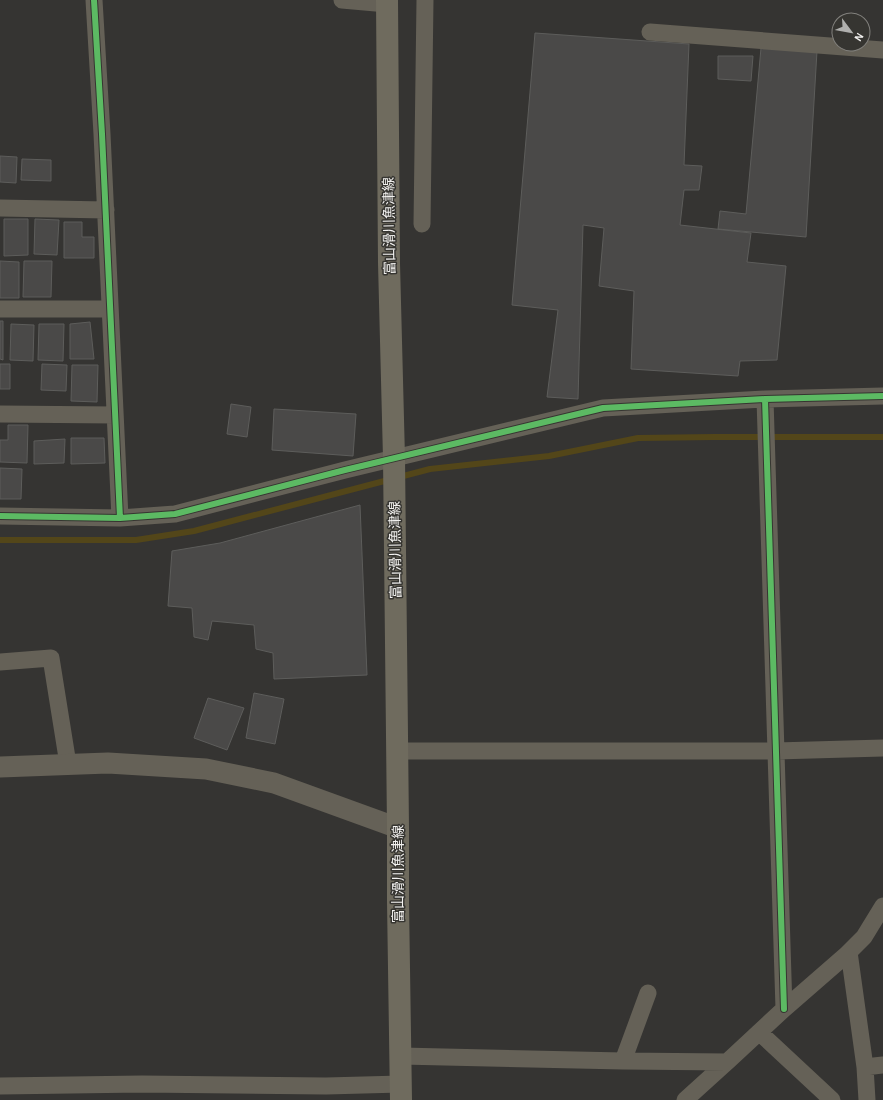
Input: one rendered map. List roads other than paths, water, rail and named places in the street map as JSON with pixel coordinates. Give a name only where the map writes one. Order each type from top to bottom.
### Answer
[{"type":"main road","name":"富山滑川魚津線","points":[[387,2],[389,263],[394,458],[401,1092]]},
{"type":"street","points":[[94,0],[106,210],[120,518]]},
{"type":"street","points":[[342,0],[387,2]]},
{"type":"street","points":[[422,224],[425,0]]},
{"type":"street","points":[[650,32],[883,50]]},
{"type":"street","points":[[0,208],[106,210]]},
{"type":"street","points":[[0,309],[110,309]]},
{"type":"street","points":[[0,516],[120,518],[175,514],[394,458],[603,408],[765,399],[883,396]]},
{"type":"street","points":[[765,399],[784,1009]]},
{"type":"street","points":[[0,414],[115,415]]},
{"type":"street","points":[[0,662],[51,658],[68,764]]},
{"type":"street","points":[[397,751],[776,751],[883,748]]},
{"type":"street","points":[[0,767],[108,763],[206,769],[274,783],[398,828]]},
{"type":"street","points":[[685,1100],[784,1009],[850,952],[864,937],[883,906]]},
{"type":"street","points":[[850,952],[865,1067],[867,1100]]},
{"type":"street","points":[[623,1061],[648,993]]},
{"type":"street","points":[[759,1032],[832,1100]]},
{"type":"street","points":[[401,1056],[727,1062]]},
{"type":"street","points":[[865,1067],[883,1065]]},
{"type":"street","points":[[0,1086],[142,1084],[326,1086],[401,1092]]},
{"type":"waterway","points":[[0,540],[136,540],[194,531],[430,469],[549,456],[638,438],[883,437]]}]
